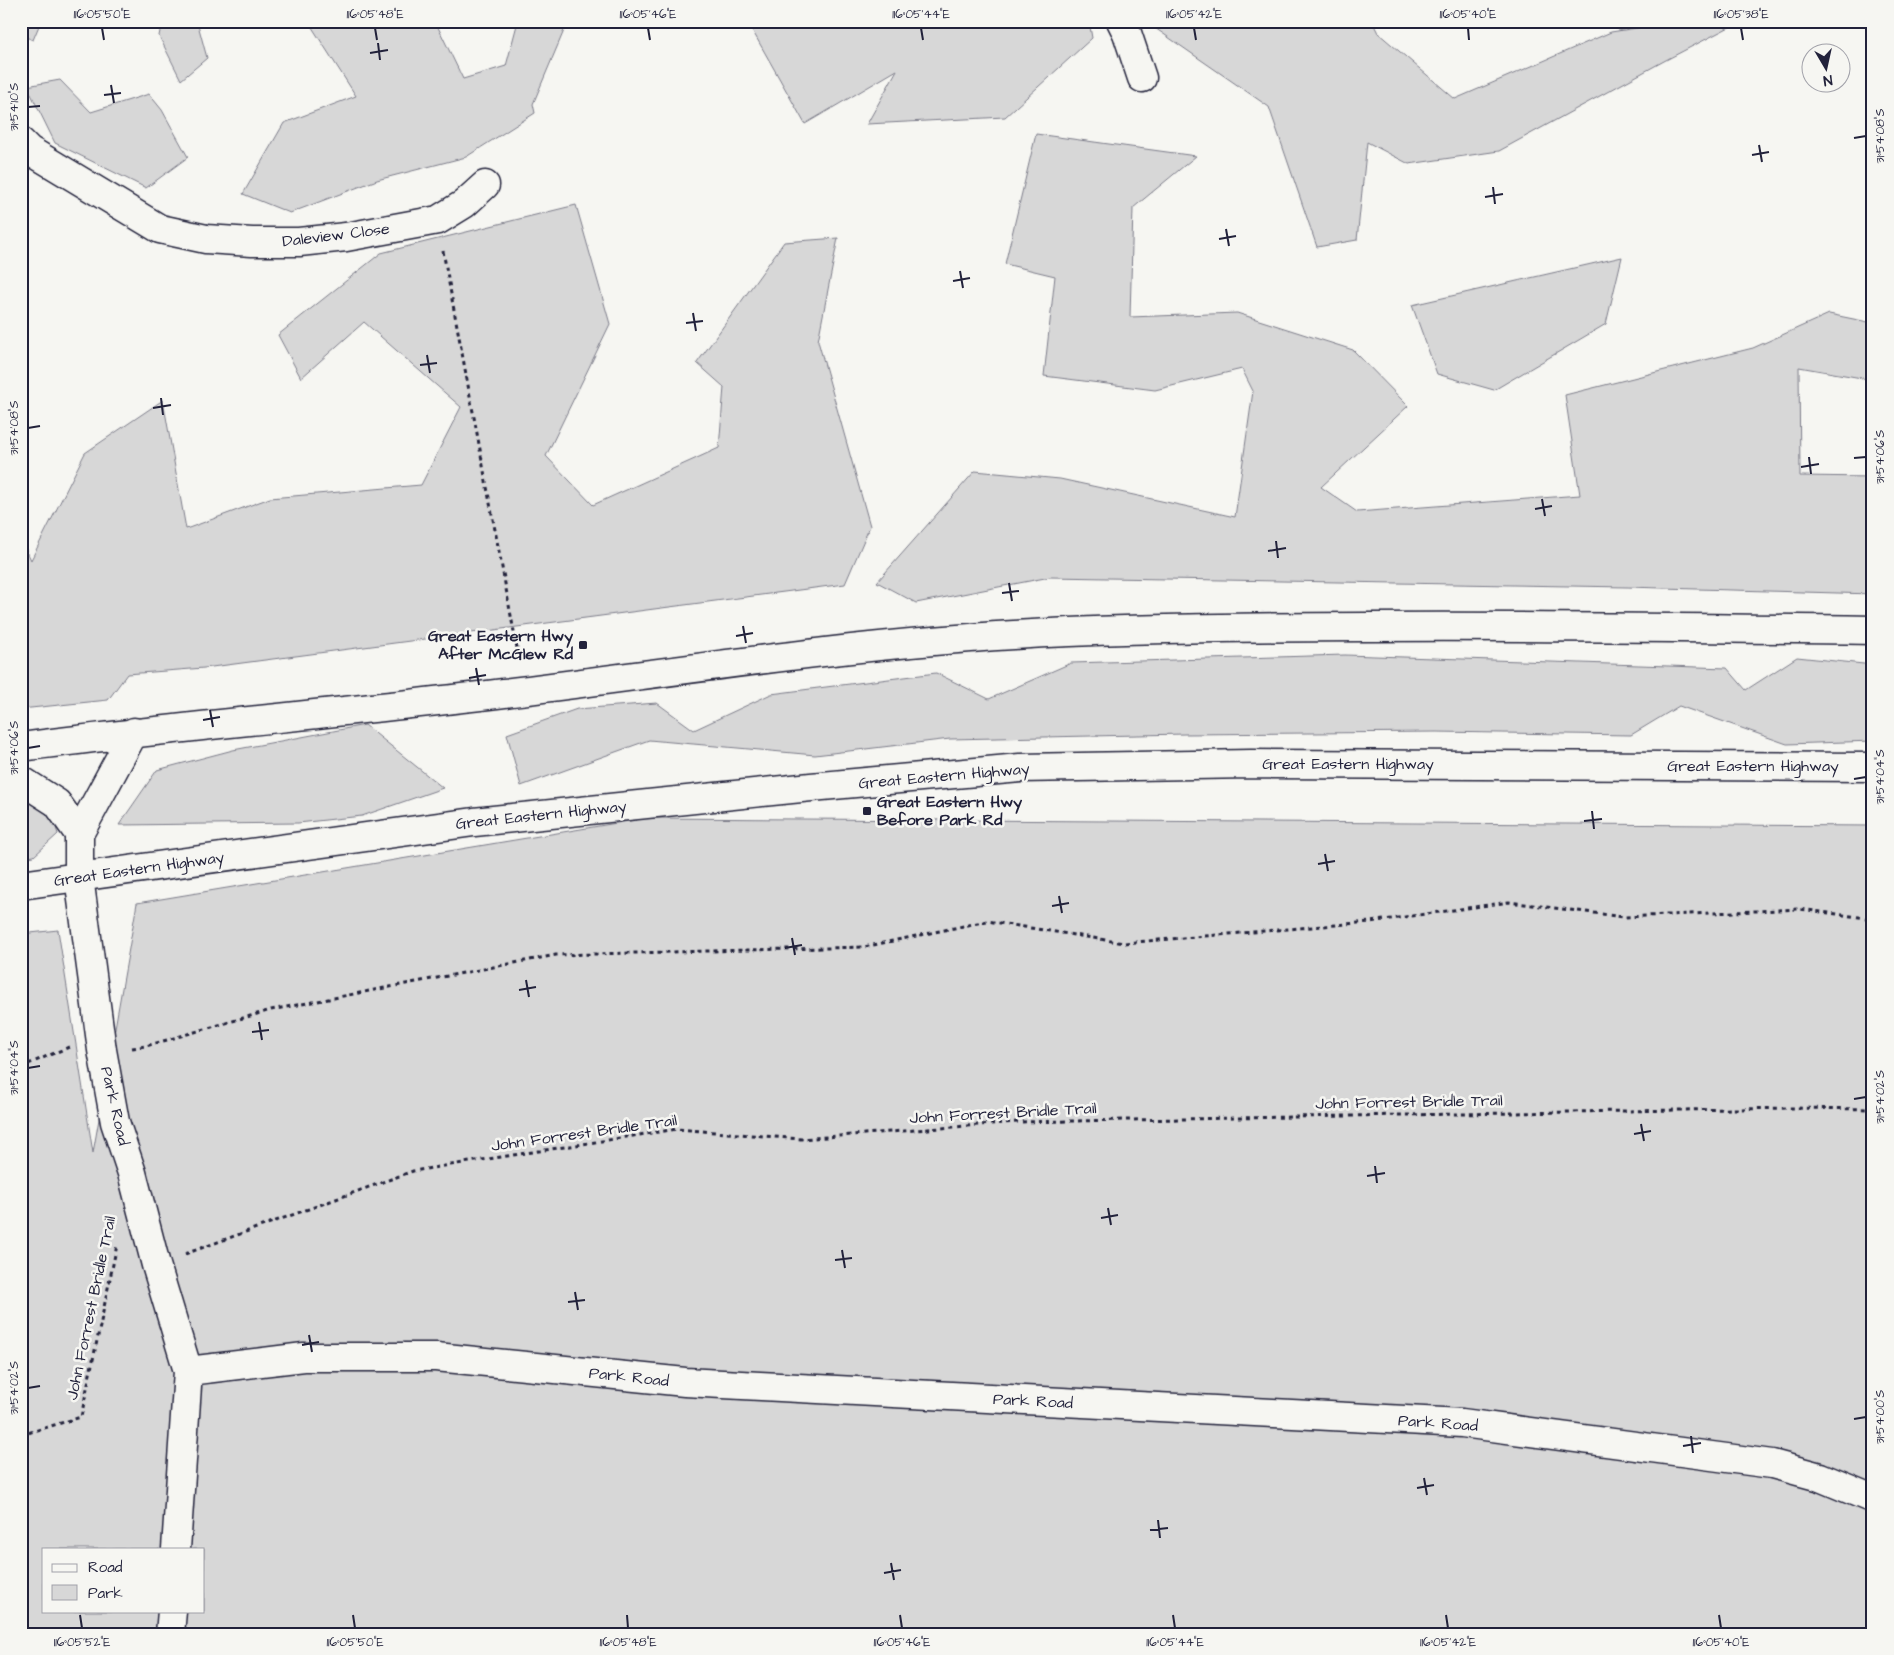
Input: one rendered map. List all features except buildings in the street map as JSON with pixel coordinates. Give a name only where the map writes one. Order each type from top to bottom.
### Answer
[{"type":"main road","points":[[1120,21],[1127,33],[1142,78]]},
{"type":"main road","name":"Daleview Close","points":[[21,142],[29,150],[160,229],[206,239],[252,242],[299,242],[346,237],[438,220],[464,204],[485,185]]},
{"type":"main road","points":[[21,747],[134,732],[466,697],[823,651],[1011,635],[1201,628],[1561,626],[1873,630]]},
{"type":"main road","name":"Park Road","points":[[134,732],[79,834],[79,877],[102,1050],[115,1122],[132,1173],[156,1265],[188,1371],[176,1548]]},
{"type":"main road","name":"Great Eastern Highway","points":[[21,885],[474,822],[811,787],[1020,768],[1251,764],[1873,767]]},
{"type":"main road","points":[[21,780],[57,803],[79,834]]},
{"type":"main road","name":"Park Road","points":[[188,1371],[304,1357],[436,1357],[685,1382],[1462,1424],[1772,1464],[1820,1477],[1873,1498]]},
{"type":"main road","points":[[170,1634],[172,1612]]},
{"type":"path","points":[[438,220],[517,648]]},
{"type":"path","points":[[21,1067],[68,1047],[102,1050],[146,1046],[270,1010],[556,955],[864,947],[987,921],[1124,943],[1370,922],[1509,902],[1624,916],[1800,909],[1873,920]]},
{"type":"path","name":"John Forrest Bridle Trail","points":[[156,1265],[413,1171],[677,1129],[801,1139],[1017,1122],[1772,1109],[1873,1109]]},
{"type":"path","name":"John Forrest Bridle Trail","points":[[21,1435],[81,1417],[118,1241]]},
{"type":"green space","points":[[21,21],[41,21],[33,40],[21,35]]},
{"type":"green space","points":[[162,21],[197,21],[207,58],[181,80],[159,36]]},
{"type":"green space","points":[[308,21],[435,21],[463,79],[506,66],[518,21],[568,21],[533,104],[535,113],[466,157],[377,180],[290,213],[243,194],[284,123],[356,96]]},
{"type":"green space","points":[[747,21],[1089,21],[1092,38],[1005,117],[867,124],[897,70],[805,124]]},
{"type":"green space","points":[[1159,21],[1372,21],[1378,33],[1455,99],[1611,32],[1682,21],[1741,21],[1499,151],[1409,164],[1367,142],[1357,240],[1317,247],[1269,107],[1152,26]]},
{"type":"green space","points":[[60,80],[91,112],[149,94],[162,110],[188,157],[146,188],[55,143],[27,86]]},
{"type":"green space","points":[[1036,134],[1196,156],[1133,208],[1130,317],[1237,313],[1353,350],[1408,406],[1321,487],[1357,512],[1580,495],[1565,395],[1753,348],[1829,314],[1873,323],[1873,380],[1799,367],[1800,476],[1872,477],[1873,475],[1873,594],[1627,587],[1050,577],[916,603],[877,582],[975,471],[1060,479],[1235,517],[1253,391],[1242,369],[1155,390],[1044,376],[1055,276],[1005,264]]},
{"type":"green space","points":[[576,205],[610,324],[546,456],[593,505],[719,448],[724,387],[697,363],[784,242],[838,238],[818,341],[870,526],[845,584],[204,668],[127,674],[108,700],[21,709],[21,539],[31,560],[85,453],[163,400],[186,529],[270,498],[421,485],[461,407],[364,322],[301,378],[278,335],[381,253]]},
{"type":"green space","points":[[1622,257],[1606,324],[1494,390],[1437,374],[1412,305]]},
{"type":"green space","points":[[1345,655],[1727,668],[1746,690],[1797,657],[1873,665],[1873,741],[1787,744],[1679,706],[1631,735],[1436,732],[1185,734],[950,739],[815,755],[649,740],[521,786],[507,734],[577,709],[657,703],[694,730],[771,694],[936,673],[989,699],[1071,663]]},
{"type":"green space","points":[[365,725],[443,788],[362,816],[298,823],[119,825],[157,770],[233,750]]},
{"type":"green space","points":[[46,797],[58,834],[34,856],[21,858],[21,800]]},
{"type":"green space","points":[[647,818],[1873,826],[1873,1634],[21,1634],[21,934],[58,930],[93,1153],[137,903]]},
{"type":"place","name":"Great Eastern Hwy After McGlew Rd","points":[[583,645]]},
{"type":"place","name":"Great Eastern Hwy Before Park Rd","points":[[867,811]]}]
